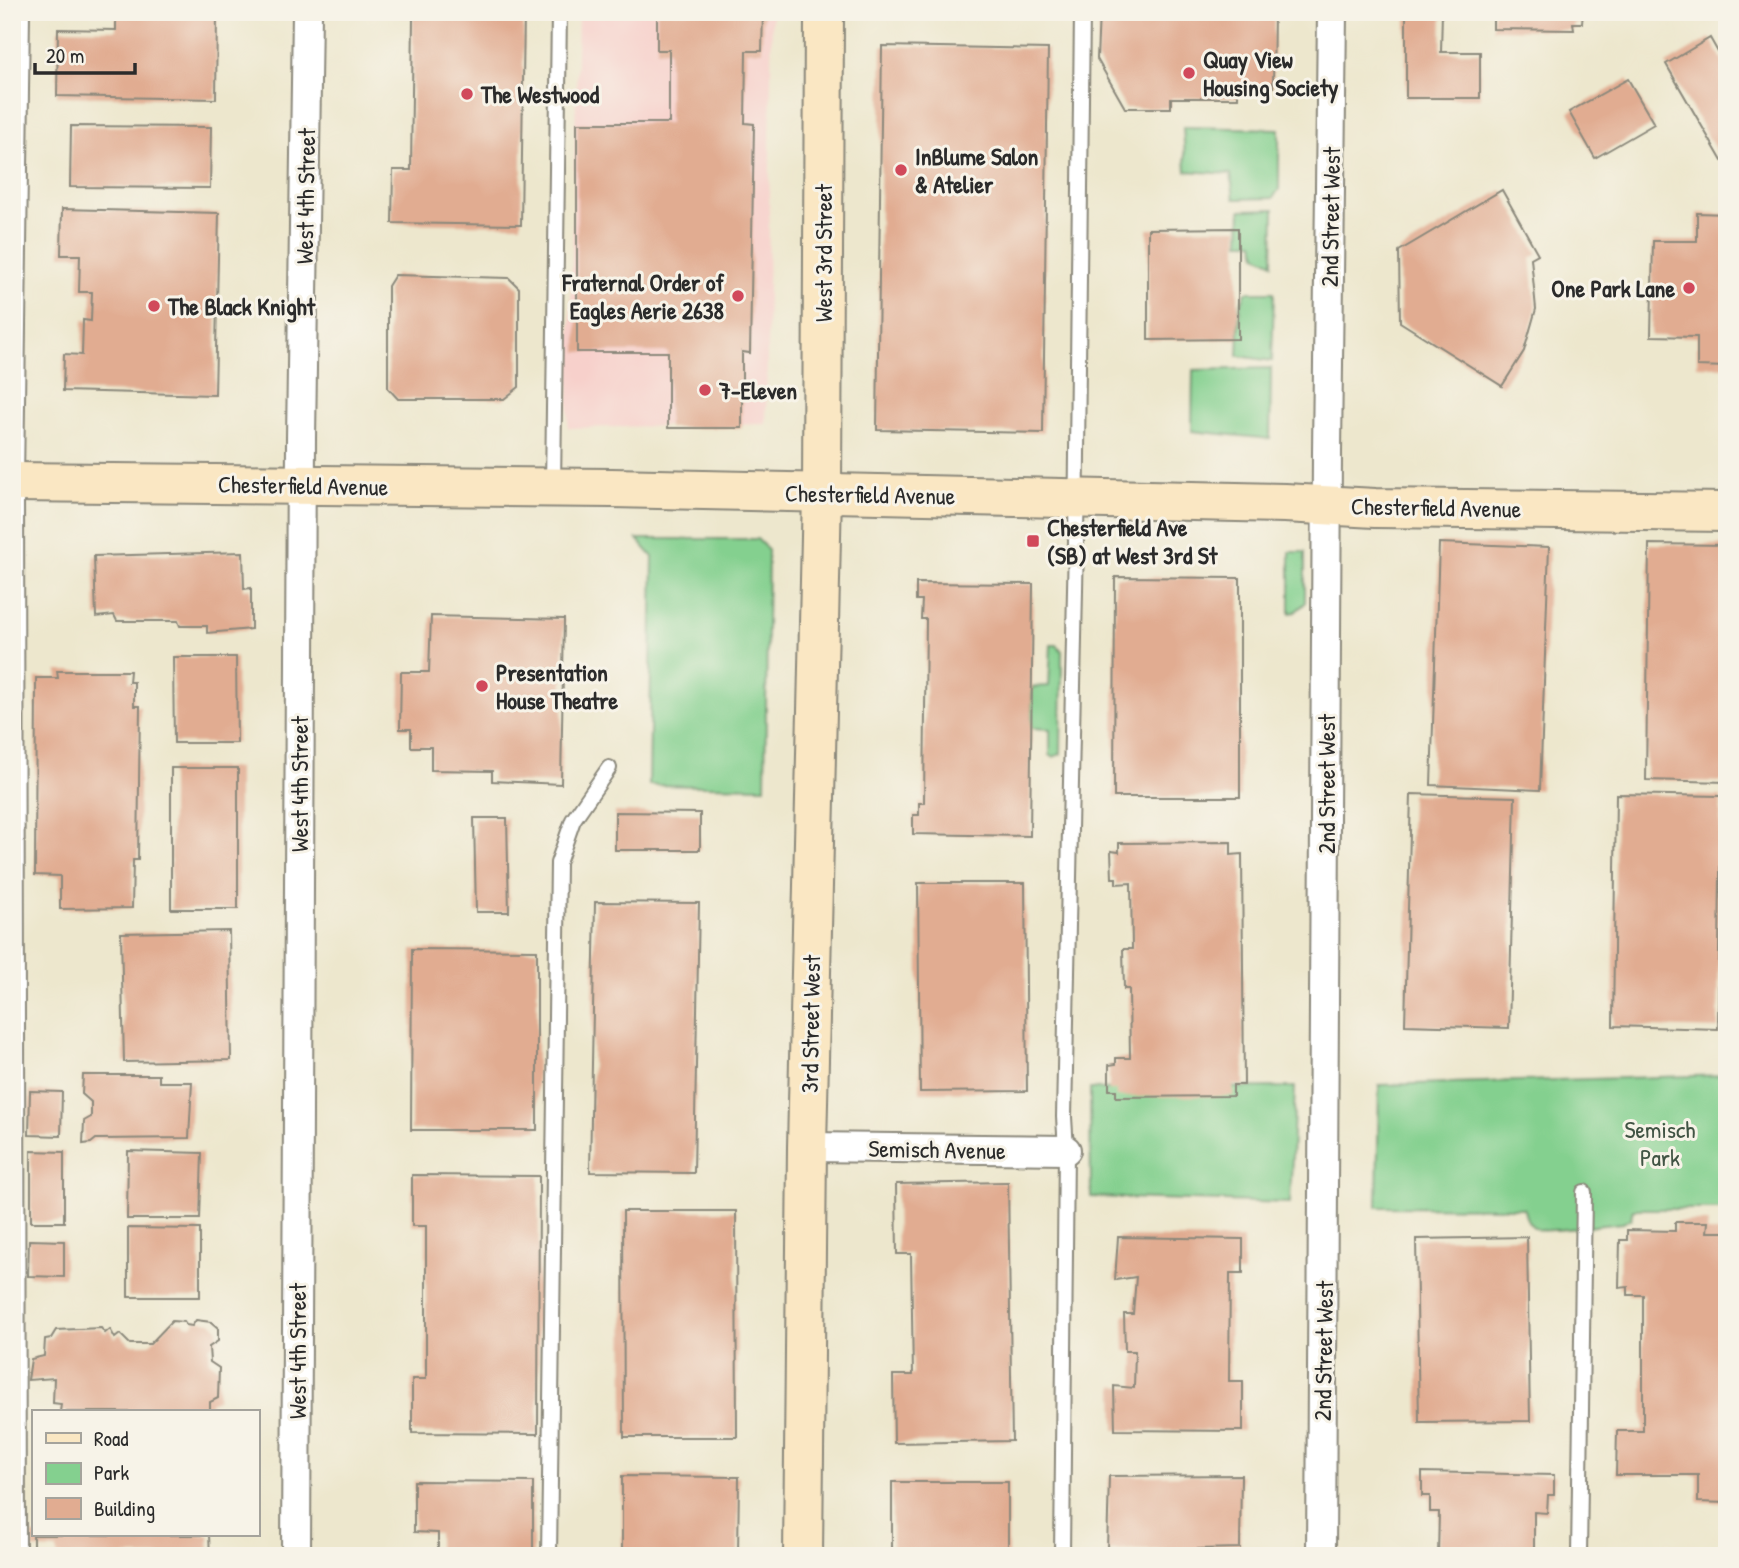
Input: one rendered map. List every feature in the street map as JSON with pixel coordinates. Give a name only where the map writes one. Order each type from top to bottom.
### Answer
[{"type":"street","name":"West 4th Street","points":[[296,1556],[301,485],[307,12]]},
{"type":"street","name":"West 3rd Street","points":[[822,493],[824,12]]},
{"type":"street","name":"2nd Street West","points":[[1321,1556],[1326,505],[1332,12]]},
{"type":"street","name":"Chesterfield Avenue","points":[[14,482],[822,493],[1727,512]]},
{"type":"street","name":"3rd Street West","points":[[803,1556],[807,1147],[822,493]]},
{"type":"street","name":"Semisch Avenue","points":[[807,1147],[1066,1150]]},
{"type":"lane","points":[[18,1556],[14,482],[22,12]]},
{"type":"lane","points":[[553,489],[559,12]]},
{"type":"lane","points":[[1062,1556],[1066,1150],[1064,1117],[1082,12]]},
{"type":"lane","points":[[550,1556],[558,863],[573,820],[609,768]]},
{"type":"lane","points":[[1579,1556],[1584,1192]]},
{"type":"shaded area","points":[[578,12],[772,12],[766,424],[568,428]]},
{"type":"green space","points":[[1183,127],[1279,129],[1279,189],[1273,198],[1234,199],[1231,174],[1186,171]]},
{"type":"green space","points":[[1274,209],[1273,263],[1257,255],[1254,242],[1240,242],[1241,210]]},
{"type":"green space","points":[[1246,292],[1274,292],[1272,361],[1238,356],[1240,307]]},
{"type":"green space","points":[[1271,368],[1270,439],[1192,431],[1193,370]]},
{"type":"green space","points":[[637,539],[757,539],[768,550],[765,787],[649,785],[653,557]]},
{"type":"green space","points":[[1290,552],[1305,552],[1305,603],[1290,613]]},
{"type":"green space","points":[[1051,645],[1057,645],[1062,651],[1061,754],[1053,757],[1050,755],[1050,729],[1031,728],[1032,687],[1049,686]]},
{"type":"green space","name":"Semisch Park","points":[[1727,1075],[1727,1209],[1633,1209],[1631,1218],[1623,1223],[1544,1231],[1530,1224],[1524,1208],[1377,1207],[1379,1085]]},
{"type":"green space","points":[[1295,1087],[1290,1203],[1091,1197],[1090,1089]]},
{"type":"building","points":[[116,12],[217,12],[216,99],[57,96],[58,29],[116,30]]},
{"type":"building","name":"The Westwood","points":[[398,12],[524,12],[521,225],[392,223],[393,170],[411,170],[413,17],[398,17]]},
{"type":"building","points":[[657,12],[763,12],[762,51],[746,51],[745,123],[754,124],[750,353],[742,352],[742,428],[668,428],[668,352],[577,352],[577,123],[669,123],[669,50],[657,50]]},
{"type":"building","name":"Quay View Housing Society","points":[[1099,12],[1274,12],[1273,87],[1238,87],[1238,98],[1171,98],[1171,108],[1125,108],[1097,59]]},
{"type":"building","points":[[1406,12],[1442,12],[1441,52],[1480,52],[1480,98],[1406,98]]},
{"type":"building","points":[[1493,12],[1583,12],[1582,23],[1573,23],[1574,30],[1493,29]]},
{"type":"building","points":[[1710,38],[1727,68],[1727,159],[1722,161],[1666,64]]},
{"type":"building","points":[[882,46],[1048,49],[1043,433],[877,430]]},
{"type":"building","points":[[1628,79],[1654,124],[1595,158],[1569,112]]},
{"type":"building","points":[[71,126],[211,127],[210,188],[70,187]]},
{"type":"building","points":[[1502,190],[1538,254],[1531,258],[1536,309],[1524,351],[1502,386],[1400,322],[1399,251]]},
{"type":"building","name":"The Black Knight","points":[[62,209],[219,213],[215,395],[63,391],[64,354],[82,355],[83,320],[91,321],[92,292],[79,292],[80,255],[61,255]]},
{"type":"building","name":"One Park Lane","points":[[1697,213],[1727,214],[1727,367],[1697,366],[1697,337],[1651,336],[1653,241],[1697,241]]},
{"type":"building","points":[[1238,228],[1238,339],[1148,340],[1148,229]]},
{"type":"building","points":[[395,275],[509,278],[519,288],[519,387],[504,399],[398,399],[388,388],[388,286]]},
{"type":"building","points":[[1439,543],[1549,547],[1540,790],[1431,785]]},
{"type":"building","points":[[1649,544],[1727,545],[1727,782],[1646,780]]},
{"type":"building","points":[[243,552],[244,589],[251,588],[251,629],[207,633],[207,626],[180,626],[178,621],[117,621],[114,615],[96,617],[94,556]]},
{"type":"building","points":[[1115,577],[1240,578],[1240,797],[1114,797]]},
{"type":"building","points":[[916,583],[1033,584],[1030,836],[913,834],[913,815],[919,815],[919,803],[924,803],[926,619],[921,619],[922,600],[916,600]]},
{"type":"building","name":"Presentation House Theatre","points":[[431,616],[564,619],[561,784],[492,781],[492,771],[431,770],[431,747],[411,747],[411,729],[400,729],[401,672],[429,672]]},
{"type":"building","points":[[173,657],[236,657],[237,743],[174,743]]},
{"type":"building","points":[[57,671],[130,671],[129,682],[134,682],[134,706],[140,706],[138,860],[133,860],[132,908],[60,909],[60,876],[35,875],[36,678],[58,678]]},
{"type":"building","points":[[171,768],[238,768],[238,909],[171,909]]},
{"type":"building","points":[[1411,794],[1515,797],[1509,1028],[1405,1025]]},
{"type":"building","points":[[1616,794],[1721,796],[1718,1029],[1613,1026]]},
{"type":"building","points":[[615,812],[700,813],[700,850],[615,850]]},
{"type":"building","points":[[474,818],[507,818],[509,912],[476,912]]},
{"type":"building","points":[[1231,842],[1231,855],[1242,854],[1244,1085],[1233,1085],[1233,1096],[1116,1097],[1116,1090],[1109,1090],[1109,1065],[1116,1064],[1116,1058],[1130,1058],[1129,989],[1124,989],[1123,949],[1132,949],[1131,883],[1116,884],[1116,878],[1112,878],[1111,851],[1119,852],[1119,843]]},
{"type":"building","points":[[918,883],[1025,883],[1027,1091],[920,1092]]},
{"type":"building","points":[[595,902],[699,903],[694,1173],[590,1172]]},
{"type":"building","points":[[229,931],[231,1060],[124,1062],[121,933]]},
{"type":"building","points":[[412,949],[537,950],[537,1130],[411,1130]]},
{"type":"building","points":[[83,1075],[159,1075],[159,1082],[192,1082],[189,1138],[96,1139],[83,1144],[84,1121],[91,1117],[91,1102],[82,1094]]},
{"type":"building","points":[[30,1091],[62,1092],[61,1136],[29,1135]]},
{"type":"building","points":[[31,1151],[64,1152],[64,1222],[31,1222]]},
{"type":"building","points":[[128,1151],[202,1153],[200,1219],[127,1219]]},
{"type":"building","points":[[412,1175],[539,1176],[538,1434],[412,1433],[412,1379],[426,1379],[426,1226],[412,1226]]},
{"type":"building","points":[[1008,1182],[1012,1441],[894,1443],[893,1375],[913,1375],[911,1254],[897,1254],[896,1184]]},
{"type":"building","points":[[623,1211],[736,1211],[737,1437],[624,1437]]},
{"type":"building","points":[[1675,1222],[1708,1222],[1707,1232],[1727,1232],[1727,1503],[1698,1502],[1698,1475],[1616,1475],[1617,1431],[1643,1431],[1643,1295],[1628,1295],[1628,1287],[1619,1288],[1620,1240],[1627,1240],[1627,1230],[1675,1231]]},
{"type":"building","points":[[128,1228],[200,1229],[200,1297],[128,1297]]},
{"type":"building","points":[[1118,1237],[1243,1239],[1243,1273],[1230,1273],[1229,1381],[1243,1381],[1243,1431],[1115,1430],[1114,1386],[1134,1388],[1135,1351],[1125,1351],[1124,1314],[1133,1314],[1136,1277],[1115,1280]]},
{"type":"building","points":[[1527,1237],[1530,1421],[1419,1422],[1416,1239]]},
{"type":"building","points":[[29,1240],[64,1241],[64,1277],[28,1276]]},
{"type":"building","points":[[196,1320],[211,1322],[218,1328],[218,1341],[209,1347],[210,1362],[219,1368],[218,1398],[210,1402],[210,1410],[60,1410],[61,1404],[53,1403],[54,1378],[28,1380],[31,1359],[44,1356],[45,1339],[51,1338],[56,1330],[101,1328],[105,1333],[110,1329],[115,1338],[120,1334],[130,1344],[150,1344],[172,1321],[192,1326]]},
{"type":"building","points":[[1422,1472],[1554,1475],[1554,1495],[1548,1495],[1547,1513],[1534,1512],[1534,1556],[1438,1556],[1439,1512],[1430,1512],[1430,1496],[1422,1496]]},
{"type":"building","points":[[1241,1475],[1240,1548],[1107,1551],[1109,1476]]},
{"type":"building","points":[[622,1476],[739,1477],[738,1556],[622,1556]]},
{"type":"building","points":[[414,1481],[533,1482],[533,1556],[438,1556],[438,1533],[414,1532]]},
{"type":"building","points":[[892,1482],[1008,1482],[1008,1556],[892,1556]]},
{"type":"building","points":[[33,1536],[209,1536],[210,1556],[57,1556],[57,1550],[33,1549]]},
{"type":"place","name":"Quay View Housing Society","points":[[1189,73]]},
{"type":"place","name":"The Westwood","points":[[467,94]]},
{"type":"place","name":"InBlume Salon & Atelier","points":[[901,170]]},
{"type":"place","name":"One Park Lane","points":[[1689,288]]},
{"type":"place","name":"Fraternal Order of Eagles Aerie 2638","points":[[738,296]]},
{"type":"place","name":"The Black Knight","points":[[154,306]]},
{"type":"place","name":"7-Eleven","points":[[705,390]]},
{"type":"place","name":"Chesterfield Ave (SB) at West 3rd St","points":[[1033,541]]},
{"type":"place","name":"Presentation House Theatre","points":[[482,686]]}]
